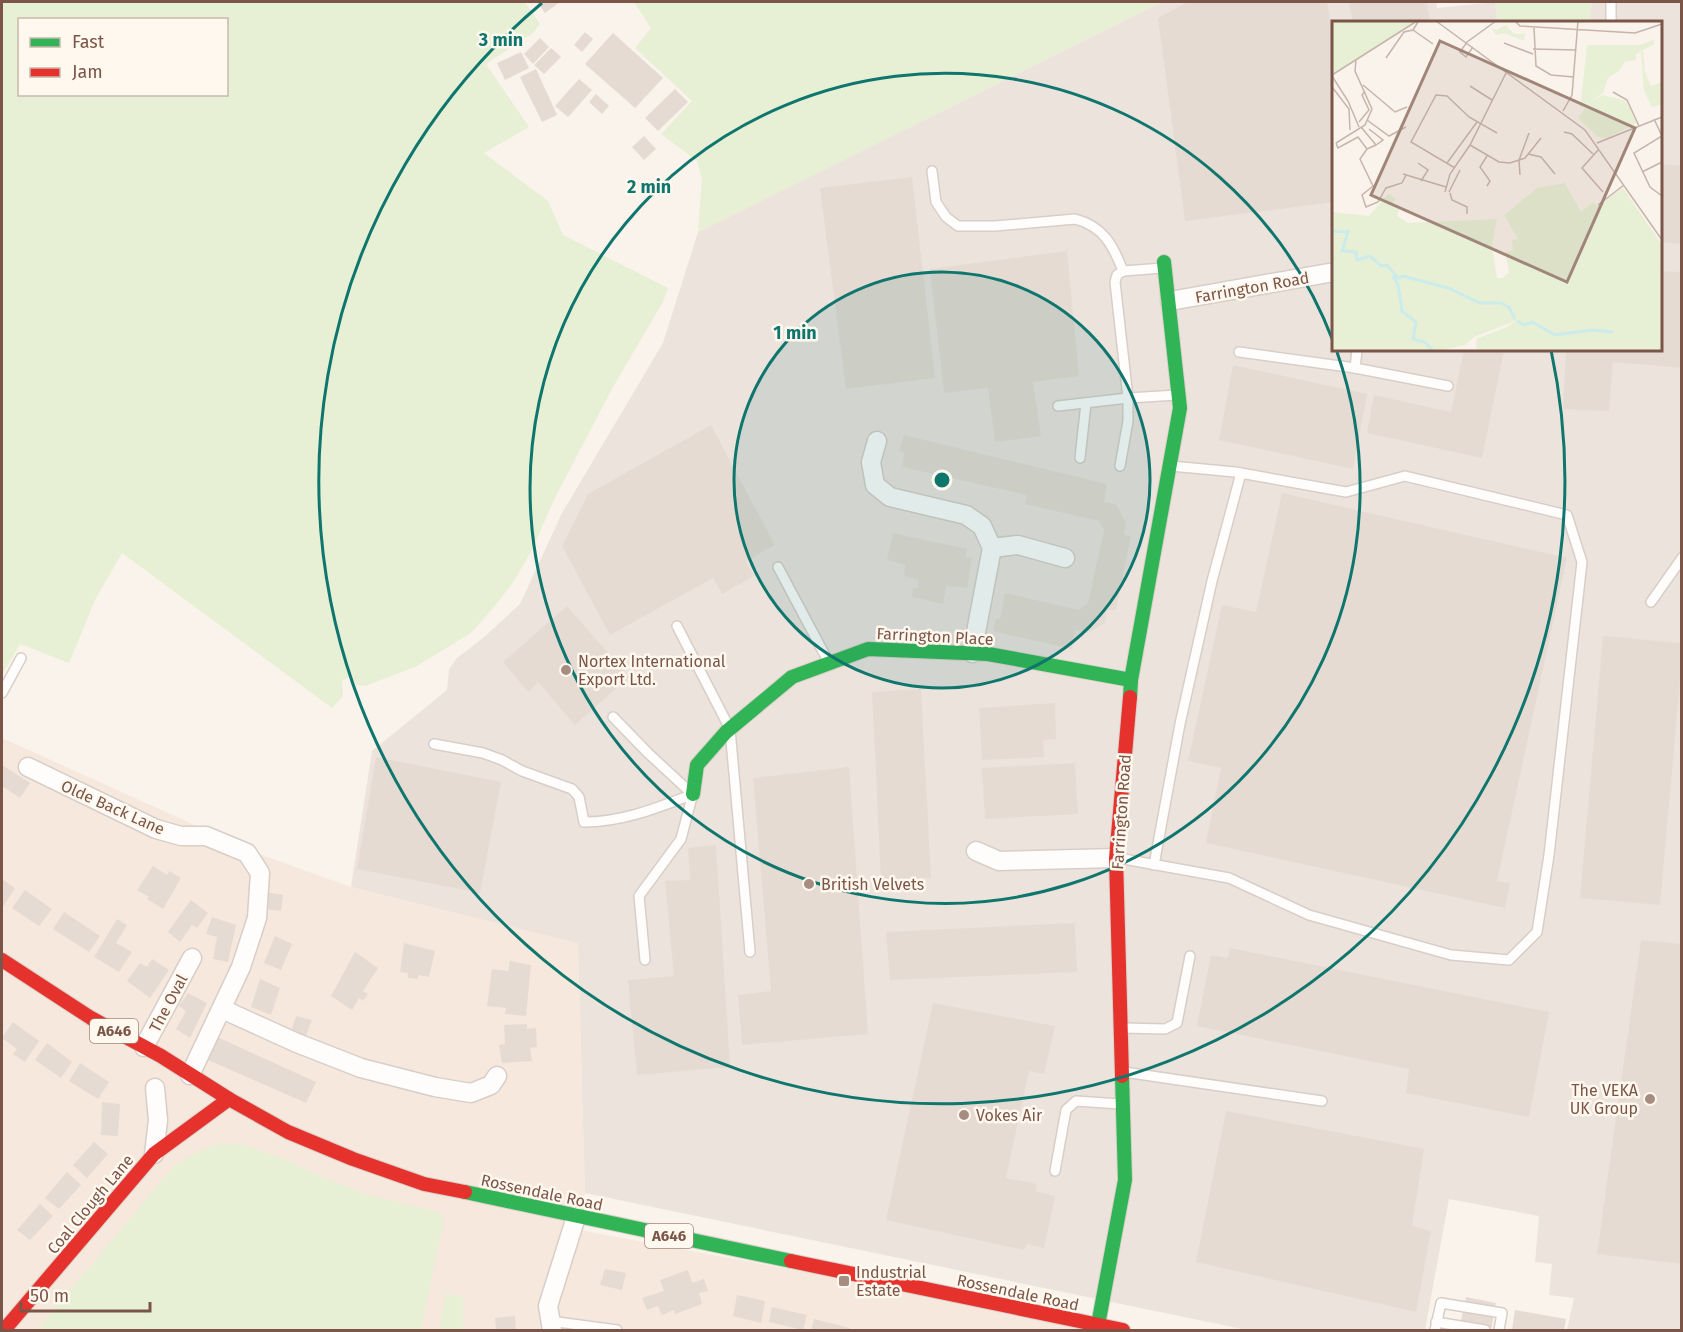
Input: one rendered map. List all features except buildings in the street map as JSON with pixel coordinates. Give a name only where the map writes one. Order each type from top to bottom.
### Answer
[{"type":"main road","name":"Farrington Road","points":[[1098,1325],[1125,1180],[1116,858],[1131,680],[1180,408],[1165,265]]},
{"type":"main road","name":"Farrington Place","points":[[693,794],[697,765],[730,729],[792,677],[868,649],[988,654],[1131,680]]},
{"type":"main road","name":"Rossendale Road","points":[[2,960],[91,1018],[288,1132],[353,1159],[424,1184],[1123,1330]]},
{"type":"main road","name":"Coal Clough Lane","points":[[4,1330],[154,1154],[229,1099]]},
{"type":"street","name":"Farrington Road","points":[[1170,301],[1332,272]]},
{"type":"street","points":[[877,441],[871,462],[875,485],[890,497],[966,514],[982,526],[992,548],[972,653]]},
{"type":"street","points":[[992,548],[1018,545],[1065,558]]},
{"type":"street","name":"Olde Back Lane","points":[[28,767],[156,829],[182,836],[206,836],[247,853],[260,873],[257,918],[241,966],[190,1076]]},
{"type":"street","points":[[976,851],[999,861],[1116,858]]},
{"type":"street","name":"The Oval","points":[[144,1047],[192,958]]},
{"type":"street","points":[[222,1009],[348,1063],[435,1088],[471,1093],[491,1085],[497,1076]]},
{"type":"street","points":[[154,1154],[158,1120],[155,1088]]},
{"type":"street","points":[[551,1326],[548,1306],[576,1217]]},
{"type":"lane","points":[[1611,2],[1611,21]]},
{"type":"lane","points":[[932,171],[936,202],[946,217],[958,226],[995,226],[1075,219],[1086,222],[1099,230],[1107,239],[1123,271]]},
{"type":"lane","points":[[1120,466],[1128,421],[1128,398],[1115,282],[1117,276],[1123,271],[1165,265]]},
{"type":"lane","points":[[1355,368],[1357,351]]},
{"type":"lane","points":[[1239,352],[1355,368],[1448,386]]},
{"type":"lane","points":[[1058,406],[1179,395]]},
{"type":"lane","points":[[1080,458],[1086,403]]},
{"type":"lane","points":[[1116,858],[1228,878],[1309,915],[1451,955],[1509,960],[1537,932],[1549,855],[1582,562],[1567,515],[1406,476],[1346,492],[1241,473],[1170,466]]},
{"type":"lane","points":[[1154,865],[1180,724],[1212,581],[1241,473]]},
{"type":"lane","points":[[1651,602],[1682,558]]},
{"type":"lane","points":[[778,567],[829,663]]},
{"type":"lane","points":[[677,626],[730,729],[750,952]]},
{"type":"lane","points":[[2,693],[21,658]]},
{"type":"lane","points":[[613,717],[693,794]]},
{"type":"lane","points":[[434,744],[483,753],[522,771],[572,789],[579,797],[585,822],[600,822],[651,810],[693,794]]},
{"type":"lane","points":[[645,960],[639,896],[681,839],[693,794]]},
{"type":"lane","points":[[1120,1028],[1165,1029],[1177,1023],[1190,956]]},
{"type":"lane","points":[[1122,1072],[1322,1101]]},
{"type":"lane","points":[[1055,1171],[1066,1110],[1076,1101],[1122,1104]]},
{"type":"lane","points":[[1485,1330],[1436,1326],[1441,1303],[1502,1313],[1499,1330]]},
{"type":"lane","points":[[551,1326],[617,1330]]},
{"type":"shaded area","points":[[1162,2],[1436,2],[1437,8],[1495,2],[1498,21],[1332,21],[1332,351],[1662,351],[1662,21],[1589,21],[1592,2],[1681,2],[1681,1330],[1567,1330],[1574,1298],[1549,1295],[1552,1264],[1535,1262],[1539,1216],[1449,1199],[1425,1330],[1247,1330],[585,1193],[578,943],[351,887],[372,751],[447,690],[449,669],[457,658],[520,604],[562,513],[663,343],[698,232]]},
{"type":"shaded area","points":[[2,738],[259,854],[351,887],[578,942],[585,1193],[579,1230],[1115,1330],[2,1330]]},
{"type":"green space","points":[[2,2],[525,2],[540,24],[533,33],[486,64],[529,127],[484,153],[548,201],[563,235],[668,288],[663,302],[613,387],[555,498],[531,552],[512,584],[494,607],[471,633],[415,667],[365,686],[354,685],[351,677],[342,680],[343,696],[332,708],[122,553],[96,598],[69,663],[20,644],[2,675]]},
{"type":"green space","points":[[634,2],[1162,2],[698,232],[702,179],[697,161],[661,134],[692,101],[635,48],[651,28]]},
{"type":"green space","points":[[1495,2],[1592,2],[1589,21],[1498,21]]},
{"type":"green space","points":[[217,1144],[241,1144],[289,1161],[365,1194],[440,1213],[443,1217],[442,1228],[421,1330],[37,1330],[174,1166],[189,1156]]},
{"type":"green space","points":[[446,1294],[463,1296],[463,1330],[439,1330]]},
{"type":"traffic: fast","points":[[1130,697],[1131,680],[1180,408],[1164,262]]},
{"type":"traffic: fast","points":[[693,794],[697,765],[726,732],[792,677],[868,649],[988,654],[1131,680]]},
{"type":"traffic: fast","points":[[1098,1325],[1125,1180],[1122,1076]]},
{"type":"traffic: fast","points":[[465,1192],[791,1261]]},
{"type":"traffic: jam","points":[[1122,1076],[1116,858],[1130,697]]},
{"type":"traffic: jam","points":[[2,960],[91,1018],[161,1056],[229,1099],[288,1132],[353,1159],[424,1184],[465,1192]]},
{"type":"traffic: jam","points":[[4,1330],[154,1154],[229,1099]]},
{"type":"traffic: jam","points":[[791,1261],[1123,1330]]},
{"type":"place","name":"Nortex International Export Ltd.","points":[[566,670]]},
{"type":"place","name":"British Velvets","points":[[809,884]]},
{"type":"place","name":"The VEKA UK Group","points":[[1650,1099]]},
{"type":"place","name":"Vokes Air","points":[[964,1115]]},
{"type":"place","name":"Industrial Estate","points":[[844,1281]]}]
